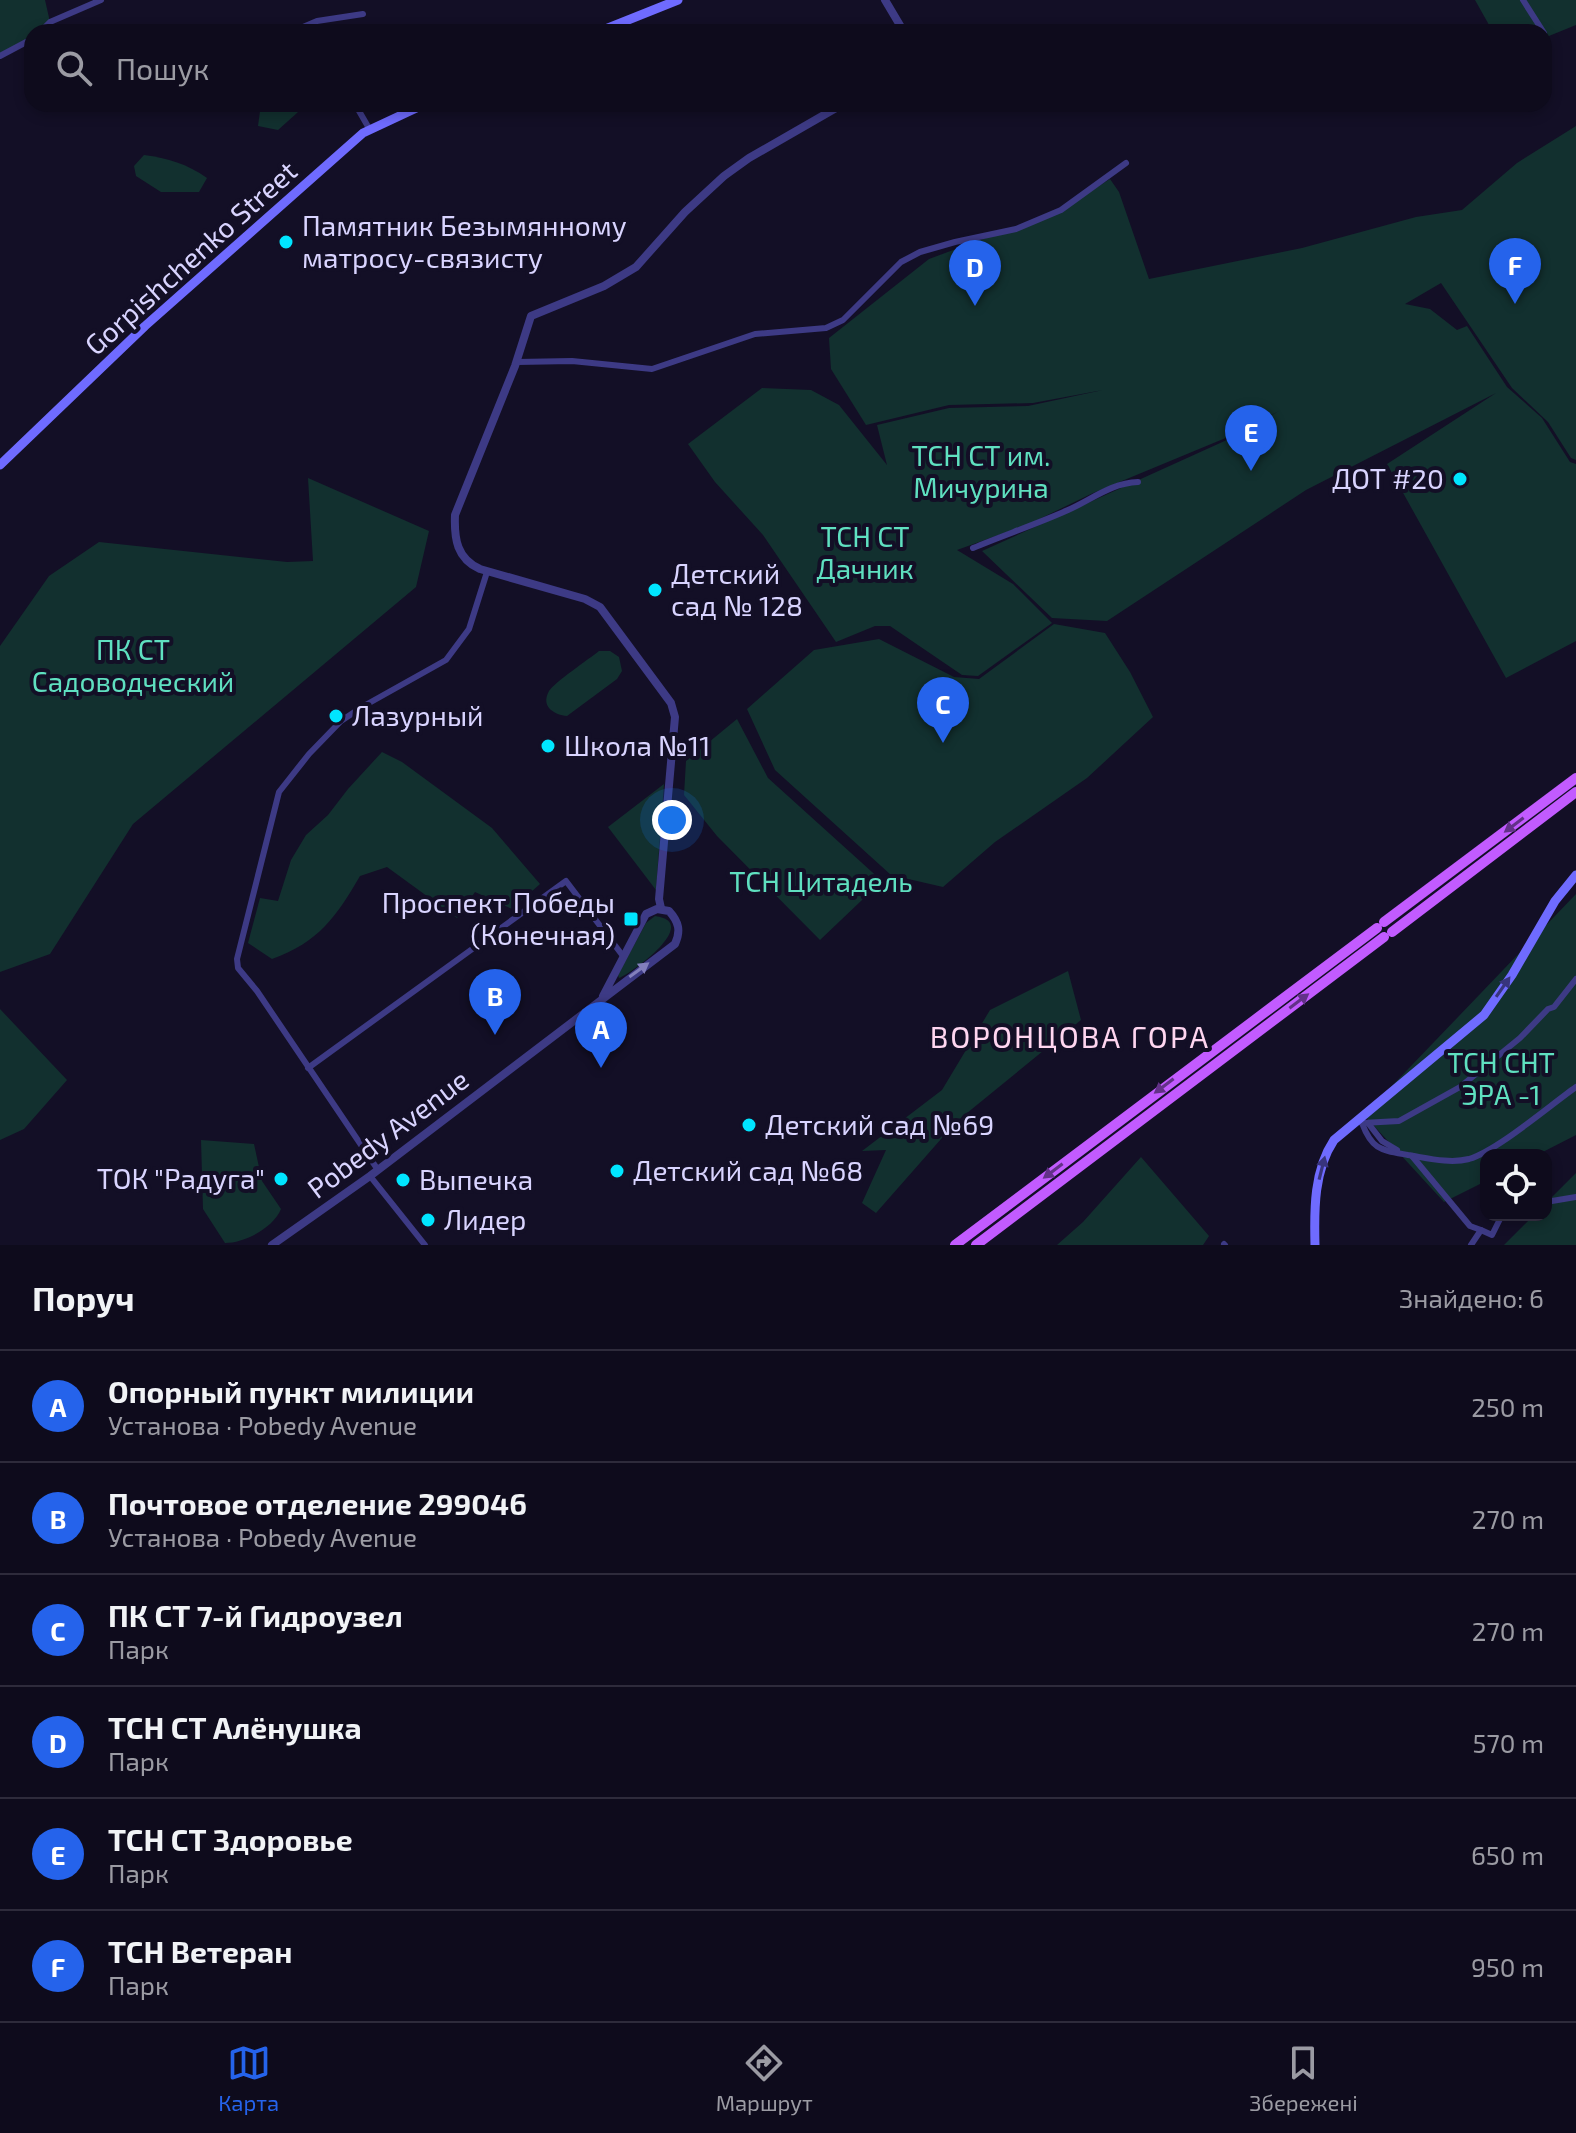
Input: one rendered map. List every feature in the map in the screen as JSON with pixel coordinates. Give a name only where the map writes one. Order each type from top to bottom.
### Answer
[{"type":"main road","points":[[618,24],[678,0]]},
{"type":"main road","name":"Gorpishchenko Street","points":[[0,465],[145,326],[363,133],[408,112]]},
{"type":"main road","points":[[976,1245],[1123,1134],[1576,778]]},
{"type":"main road","points":[[955,1245],[1115,1123],[1576,792]]},
{"type":"main road","points":[[1315,1245],[1316,1197],[1326,1152],[1343,1130],[1363,1121],[1484,1015],[1512,975],[1555,901],[1576,875]]},
{"type":"main road","points":[[1115,1123],[1123,1134]]},
{"type":"street","points":[[48,24],[101,0]]},
{"type":"street","points":[[885,0],[899,24]]},
{"type":"street","points":[[1523,0],[1538,24]]},
{"type":"street","points":[[310,24],[363,14]]},
{"type":"street","points":[[0,56],[24,43]]},
{"type":"street","points":[[360,112],[370,130]]},
{"type":"street","points":[[661,908],[659,899],[675,717],[671,703],[600,607],[470,565],[462,557],[456,537],[455,515],[517,362],[524,333],[535,312],[595,290],[628,272],[724,176],[829,112]]},
{"type":"street","points":[[517,362],[572,361],[652,369],[755,334],[826,328],[843,320],[901,262],[920,252],[1016,229],[1061,210],[1126,163]]},
{"type":"street","points":[[973,548],[1065,512],[1093,496],[1138,482]]},
{"type":"street","points":[[378,1170],[237,964],[279,792],[341,721],[446,660],[469,629],[487,572]]},
{"type":"street","points":[[308,1068],[566,881],[623,956]]},
{"type":"street","name":"Pobedy Avenue","points":[[272,1245],[370,1176],[675,944],[677,920],[669,911],[661,908],[646,914],[603,996]]},
{"type":"street","points":[[1576,979],[1554,1007],[1548,1009],[1483,1071],[1460,1087],[1399,1121],[1363,1121],[1371,1144],[1412,1156],[1467,1160],[1486,1152],[1576,1087]]},
{"type":"street","points":[[1412,1156],[1470,1226],[1492,1235],[1499,1221]]},
{"type":"street","points":[[370,1176],[425,1245]]},
{"type":"street","points":[[1552,1201],[1576,1197]]},
{"type":"street","points":[[1471,1245],[1481,1230]]},
{"type":"green space","points":[[0,0],[45,0],[50,22],[24,24],[24,42],[0,56]]},
{"type":"green space","points":[[1475,0],[1576,0],[1576,25],[1552,35],[1552,24],[1488,24]]},
{"type":"green space","points":[[260,112],[298,112],[278,130],[258,126]]},
{"type":"green space","points":[[1576,126],[1576,460],[1571,458],[1548,422],[1512,388],[1441,283],[1405,304],[1430,309],[1457,330],[1467,326],[1507,387],[1542,418],[1570,462],[1576,464],[1576,641],[1506,678],[1387,464],[1496,393],[1306,490],[1107,621],[1052,618],[982,551],[1229,439],[1279,411],[1228,437],[1093,493],[1029,524],[957,550],[1013,584],[1052,623],[978,676],[962,675],[890,626],[875,626],[836,642],[763,535],[715,482],[688,444],[762,388],[811,390],[839,405],[887,465],[877,425],[949,408],[1028,406],[1103,390],[1033,403],[949,405],[866,425],[831,369],[829,338],[929,259],[1061,210],[1110,179],[1119,192],[1149,279],[1302,248],[1416,217],[1462,210],[1517,163]]},
{"type":"green space","points":[[144,155],[177,162],[207,178],[199,192],[161,192],[136,176],[134,166]]},
{"type":"green space","name":"ПК СТ Садоводческий","points":[[308,478],[429,531],[416,587],[133,824],[50,954],[0,972],[0,646],[49,576],[99,542],[287,562],[313,561]]},
{"type":"green space","points":[[1054,624],[1105,633],[1153,717],[1087,778],[995,842],[943,887],[891,875],[775,770],[747,709],[814,650],[879,639],[954,677],[979,679]]},
{"type":"green space","points":[[599,651],[610,651],[619,657],[622,671],[617,679],[567,716],[550,709],[546,702],[549,691]]},
{"type":"green space","name":"ТСН Цитадель","points":[[737,719],[768,778],[882,881],[820,940],[717,836],[684,795],[686,761]]},
{"type":"green space","points":[[382,752],[402,762],[492,828],[540,884],[512,909],[475,892],[457,918],[387,867],[360,876],[325,926],[302,945],[272,959],[248,943],[260,898],[278,901],[291,860],[306,835],[328,815]]},
{"type":"green space","points":[[664,784],[656,890],[608,827]]},
{"type":"green space","name":"ТСН СНТ ЭРА -1","points":[[1576,894],[1576,1135],[1549,1149],[1480,1149],[1480,1184],[1444,1202],[1364,1115]]},
{"type":"green space","points":[[655,916],[667,920],[671,928],[668,937],[648,958],[619,978],[646,923]]},
{"type":"green space","points":[[1068,971],[1081,1020],[956,1122],[876,1213],[862,1203],[886,1150],[862,1151],[942,1090],[990,1010]]},
{"type":"green space","points":[[0,1009],[67,1080],[24,1129],[0,1140]]},
{"type":"green space","points":[[201,1140],[254,1144],[262,1181],[281,1209],[272,1222],[258,1233],[225,1243],[203,1209]]},
{"type":"green space","points":[[1141,1157],[1209,1236],[1203,1245],[1057,1245],[1083,1222]]},
{"type":"green space","points":[[1576,1173],[1576,1245],[1504,1245],[1528,1221],[1552,1221],[1552,1197]]},
{"type":"place","name":"Памятник Безымянному матросу-связисту","points":[[286,242]]},
{"type":"place","name":"ТСН Ветеран","points":[[1515,304]]},
{"type":"place","name":"ТСН СТ Алёнушка","points":[[975,306]]},
{"type":"place","name":"ТСН СТ Здоровье","points":[[1251,471]]},
{"type":"place","name":"ДОТ #20","points":[[1460,479]]},
{"type":"place","name":"Детский сад № 128","points":[[655,590]]},
{"type":"place","name":"Лазурный","points":[[336,716]]},
{"type":"place","name":"ПК СТ 7-й Гидроузел","points":[[943,743]]},
{"type":"place","name":"Школа №11","points":[[548,746]]},
{"type":"place","name":"Проспект Победы (Конечная)","points":[[631,919]]},
{"type":"place","name":"Почтовое отделение 299046","points":[[495,1035]]},
{"type":"place","name":"Опорный пункт милиции","points":[[601,1068]]},
{"type":"place","name":"Детский сад №69","points":[[749,1125]]},
{"type":"place","name":"Детский сад №68","points":[[617,1171]]},
{"type":"place","name":"ТОК \"Радуга\"","points":[[281,1179]]},
{"type":"place","name":"Выпечка","points":[[403,1180]]},
{"type":"place","name":"Лидер","points":[[428,1220]]},
{"type":"district","name":"ВОРОНЦОВА ГОРА","points":[[1070,1038]]},
{"type":"park label","name":"ТСН СТ им. Мичурина","points":[[981,472]]},
{"type":"park label","name":"ТСН СТ Дачник","points":[[865,553]]}]
